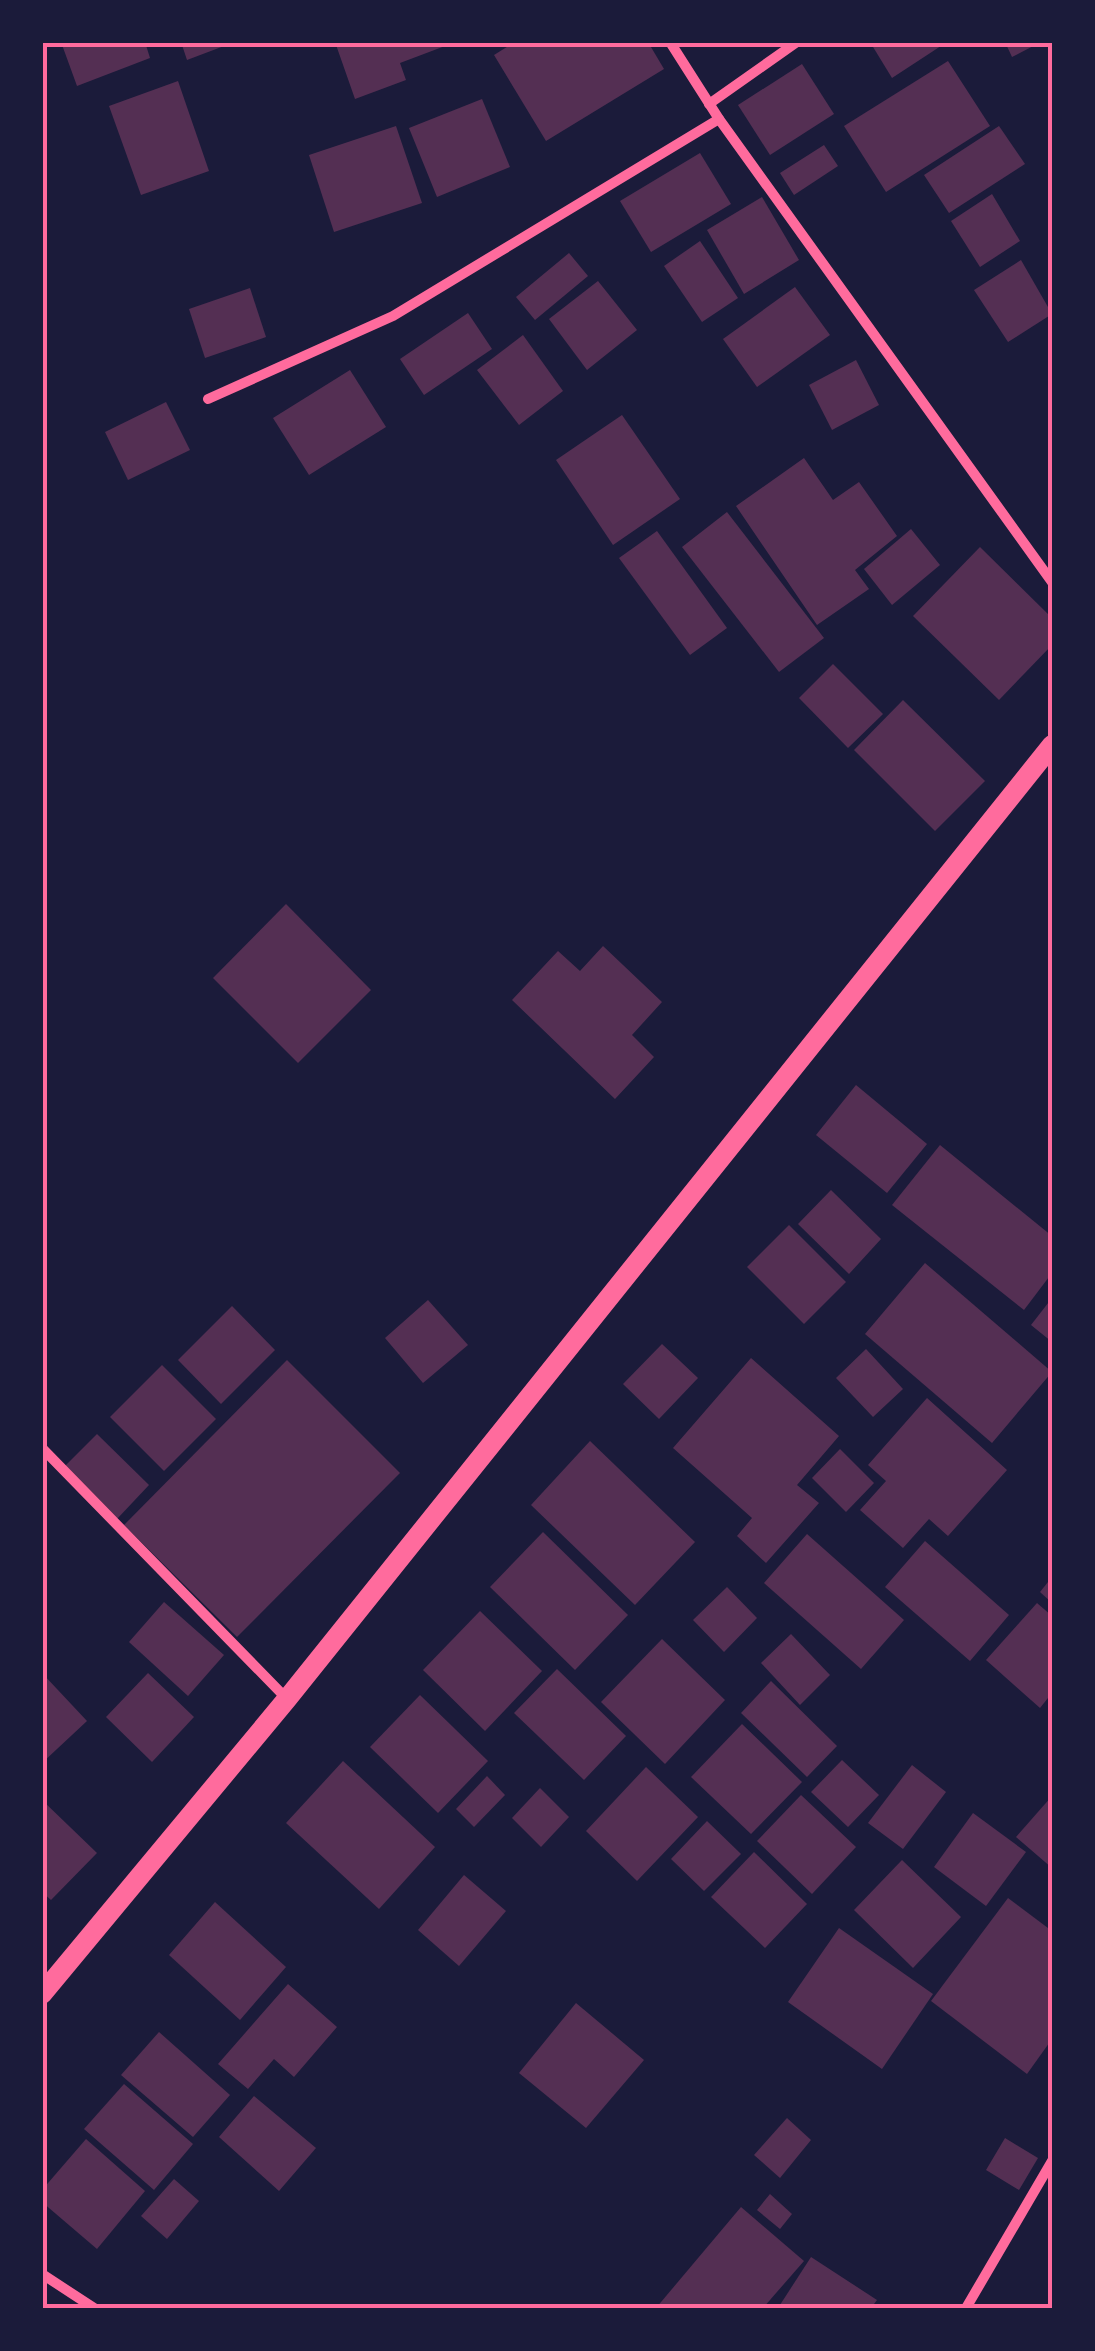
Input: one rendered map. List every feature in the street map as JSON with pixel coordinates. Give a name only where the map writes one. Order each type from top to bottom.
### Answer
[{"type":"main road","points":[[42,1994],[287,1699],[1052,746]]},
{"type":"street","points":[[670,42],[719,119],[1052,582]]},
{"type":"street","points":[[710,104],[798,42]]},
{"type":"street","points":[[208,399],[393,316],[719,119]]},
{"type":"street","points":[[42,1448],[287,1699]]},
{"type":"street","points":[[966,2308],[1052,2161]]},
{"type":"street","points":[[42,2274],[94,2308]]},
{"type":"building","points":[[61,42],[145,42],[150,58],[77,86]]},
{"type":"building","points":[[181,42],[232,42],[232,43],[187,60]]},
{"type":"building","points":[[335,42],[453,43],[400,63],[406,80],[355,99]]},
{"type":"building","points":[[515,42],[648,42],[664,69],[546,141],[494,55]]},
{"type":"building","points":[[870,42],[947,42],[892,78]]},
{"type":"building","points":[[1005,42],[1041,42],[1012,57]]},
{"type":"building","points":[[948,61],[990,126],[886,192],[844,126]]},
{"type":"building","points":[[802,64],[834,114],[770,155],[738,105]]},
{"type":"building","points":[[178,81],[209,171],[141,195],[109,106]]},
{"type":"building","points":[[482,99],[510,167],[437,197],[409,128]]},
{"type":"building","points":[[396,126],[422,203],[334,232],[309,155]]},
{"type":"building","points":[[999,126],[1025,164],[949,213],[924,175]]},
{"type":"building","points":[[824,145],[838,166],[794,195],[780,173]]},
{"type":"building","points":[[700,153],[731,204],[651,252],[620,201]]},
{"type":"building","points":[[992,194],[1020,241],[980,267],[951,221]]},
{"type":"building","points":[[762,197],[799,260],[744,294],[707,230]]},
{"type":"building","points":[[700,241],[738,298],[702,322],[664,266]]},
{"type":"building","points":[[569,253],[588,276],[535,320],[516,297]]},
{"type":"building","points":[[1021,260],[1052,314],[1008,342],[974,290]]},
{"type":"building","points":[[598,281],[637,330],[587,370],[549,319]]},
{"type":"building","points":[[795,287],[830,335],[757,387],[723,339]]},
{"type":"building","points":[[250,288],[266,337],[205,358],[189,309]]},
{"type":"building","points":[[468,313],[492,349],[424,395],[400,359]]},
{"type":"building","points":[[523,335],[563,391],[519,425],[477,370]]},
{"type":"building","points":[[856,360],[879,405],[832,430],[809,385]]},
{"type":"building","points":[[350,370],[386,427],[309,475],[273,418]]},
{"type":"building","points":[[166,402],[190,450],[128,480],[105,432]]},
{"type":"building","points":[[622,415],[680,499],[613,545],[556,460]]},
{"type":"building","points":[[804,458],[833,500],[859,482],[897,536],[855,570],[869,589],[817,625],[736,506]]},
{"type":"building","points":[[727,512],[824,638],[779,672],[682,547]]},
{"type":"building","points":[[911,529],[940,565],[892,605],[864,569]]},
{"type":"building","points":[[657,531],[727,628],[690,655],[619,558]]},
{"type":"building","points":[[980,547],[1052,618],[1052,645],[999,700],[913,616]]},
{"type":"building","points":[[833,664],[883,714],[848,748],[799,698]]},
{"type":"building","points":[[903,700],[985,781],[935,831],[854,750]]},
{"type":"building","points":[[286,904],[371,990],[298,1063],[213,978]]},
{"type":"building","points":[[603,946],[662,1002],[632,1035],[654,1057],[615,1099],[512,1000],[558,951],[580,971]]},
{"type":"building","points":[[856,1085],[927,1144],[887,1193],[816,1135]]},
{"type":"building","points":[[940,1145],[1052,1236],[1052,1273],[1024,1310],[892,1205]]},
{"type":"building","points":[[831,1190],[881,1239],[849,1274],[798,1224]]},
{"type":"building","points":[[789,1225],[846,1282],[804,1324],[747,1267]]},
{"type":"building","points":[[925,1263],[1052,1372],[992,1443],[865,1334]]},
{"type":"building","points":[[1052,1298],[1052,1342],[1031,1325]]},
{"type":"building","points":[[428,1300],[468,1345],[423,1383],[385,1338]]},
{"type":"building","points":[[232,1306],[275,1350],[221,1404],[178,1360]]},
{"type":"building","points":[[662,1344],[698,1378],[659,1419],[623,1384]]},
{"type":"building","points":[[866,1349],[903,1389],[873,1417],[836,1378]]},
{"type":"building","points":[[751,1358],[839,1436],[797,1485],[819,1503],[766,1563],[737,1536],[752,1518],[673,1448]]},
{"type":"building","points":[[287,1360],[400,1473],[237,1637],[124,1525]]},
{"type":"building","points":[[162,1365],[216,1419],[164,1471],[110,1417]]},
{"type":"building","points":[[927,1398],[1007,1470],[948,1536],[929,1519],[903,1548],[860,1510],[886,1481],[868,1465]]},
{"type":"building","points":[[97,1434],[149,1485],[117,1519],[64,1467]]},
{"type":"building","points":[[590,1441],[695,1542],[635,1605],[531,1505]]},
{"type":"building","points":[[840,1449],[874,1483],[846,1512],[812,1478]]},
{"type":"building","points":[[543,1532],[628,1615],[575,1670],[490,1587]]},
{"type":"building","points":[[807,1534],[904,1620],[861,1669],[764,1583]]},
{"type":"building","points":[[925,1541],[1009,1615],[970,1661],[885,1587]]},
{"type":"building","points":[[1052,1577],[1052,1603],[1040,1592]]},
{"type":"building","points":[[727,1587],[757,1618],[724,1652],[693,1620]]},
{"type":"building","points":[[164,1602],[224,1655],[188,1696],[129,1642]]},
{"type":"building","points":[[1037,1603],[1052,1616],[1052,1693],[1040,1708],[986,1660]]},
{"type":"building","points":[[480,1611],[542,1671],[485,1731],[423,1670]]},
{"type":"building","points":[[791,1634],[830,1675],[800,1705],[761,1663]]},
{"type":"building","points":[[662,1639],[725,1700],[665,1764],[601,1702]]},
{"type":"building","points":[[557,1669],[626,1736],[584,1780],[514,1713]]},
{"type":"building","points":[[42,1673],[87,1721],[42,1763]]},
{"type":"building","points":[[148,1673],[194,1717],[152,1762],[106,1717]]},
{"type":"building","points":[[771,1681],[837,1746],[807,1777],[741,1713]]},
{"type":"building","points":[[420,1695],[488,1761],[438,1813],[370,1747]]},
{"type":"building","points":[[742,1724],[802,1782],[751,1834],[691,1777]]},
{"type":"building","points":[[842,1760],[879,1795],[848,1827],[811,1792]]},
{"type":"building","points":[[343,1761],[435,1847],[379,1909],[286,1823]]},
{"type":"building","points":[[912,1765],[946,1792],[903,1849],[868,1823]]},
{"type":"building","points":[[646,1767],[698,1817],[637,1881],[586,1831]]},
{"type":"building","points":[[487,1776],[505,1795],[474,1827],[456,1809]]},
{"type":"building","points":[[540,1788],[569,1817],[541,1847],[512,1818]]},
{"type":"building","points":[[801,1795],[856,1847],[812,1894],[757,1841]]},
{"type":"building","points":[[1052,1796],[1052,1868],[1016,1837]]},
{"type":"building","points":[[42,1800],[97,1853],[51,1900],[42,1892]]},
{"type":"building","points":[[973,1813],[1026,1852],[986,1906],[934,1867]]},
{"type":"building","points":[[707,1821],[741,1854],[704,1891],[671,1859]]},
{"type":"building","points":[[754,1852],[807,1904],[765,1948],[711,1897]]},
{"type":"building","points":[[902,1860],[961,1917],[913,1968],[854,1910]]},
{"type":"building","points":[[464,1875],[506,1911],[459,1966],[418,1930]]},
{"type":"building","points":[[1008,1898],[1052,1931],[1052,2039],[1027,2074],[931,2001]]},
{"type":"building","points":[[215,1902],[286,1967],[240,2020],[169,1955]]},
{"type":"building","points":[[839,1928],[933,1994],[882,2069],[788,2002]]},
{"type":"building","points":[[288,1984],[337,2027],[294,2077],[274,2059],[248,2089],[218,2064]]},
{"type":"building","points":[[576,2003],[644,2060],[586,2128],[519,2073]]},
{"type":"building","points":[[159,2032],[230,2095],[193,2137],[121,2075]]},
{"type":"building","points":[[124,2084],[193,2144],[154,2190],[84,2129]]},
{"type":"building","points":[[254,2096],[316,2148],[279,2191],[219,2137]]},
{"type":"building","points":[[787,2118],[811,2140],[780,2178],[754,2155]]},
{"type":"building","points":[[1005,2138],[1038,2158],[1019,2190],[986,2170]]},
{"type":"building","points":[[86,2139],[145,2191],[97,2249],[42,2202],[42,2190]]},
{"type":"building","points":[[174,2179],[199,2201],[167,2239],[141,2216]]},
{"type":"building","points":[[770,2194],[792,2214],[780,2229],[757,2210]]},
{"type":"building","points":[[741,2207],[804,2261],[763,2308],[656,2308]]},
{"type":"building","points":[[811,2257],[877,2300],[871,2308],[778,2308]]}]
